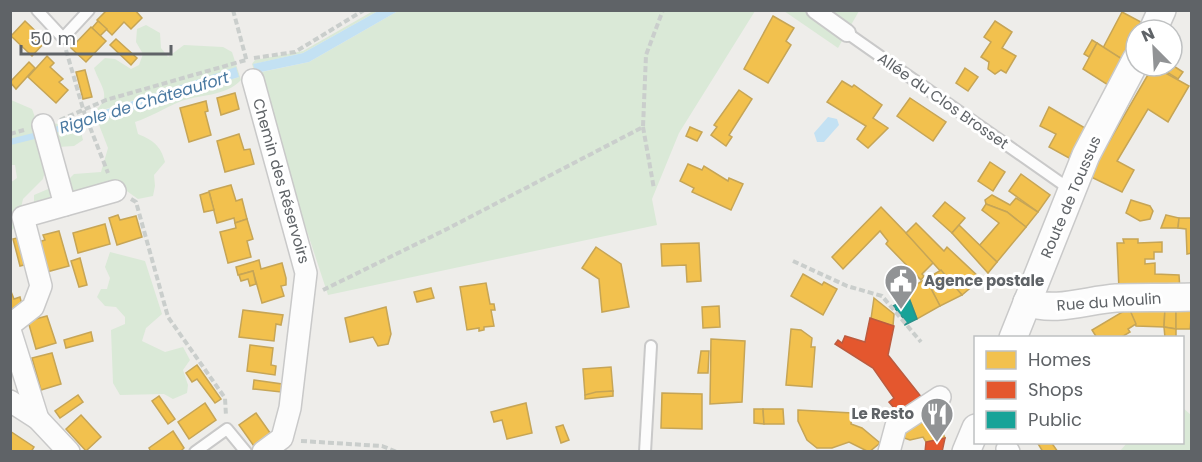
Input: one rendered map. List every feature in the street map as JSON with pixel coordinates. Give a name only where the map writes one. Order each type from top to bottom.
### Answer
[{"type":"street","name":"Allée du Clos Brosset","points":[[815,10],[847,33]]},
{"type":"street","name":"Chemin des Réservoirs","points":[[249,67],[306,273],[290,408],[282,438]]},
{"type":"street","name":"Route de Toussus","points":[[1014,336],[1071,190],[1127,78]]},
{"type":"street","points":[[43,125],[65,205]]},
{"type":"street","points":[[10,325],[33,307],[41,286],[23,217],[115,191]]},
{"type":"street","name":"Rue du Moulin","points":[[1027,302],[1036,306],[1058,306],[1119,298],[1191,297]]},
{"type":"street","points":[[10,330],[38,419]]},
{"type":"street","points":[[889,452],[896,426],[940,397]]},
{"type":"street","points":[[10,401],[38,419],[69,452]]},
{"type":"street","points":[[966,452],[974,431]]},
{"type":"street","points":[[263,452],[282,438]]},
{"type":"lane","points":[[37,10],[63,38],[89,10]]},
{"type":"lane","name":"Allée du Clos Brosset","points":[[847,33],[1071,190]]},
{"type":"lane","points":[[645,452],[651,346]]},
{"type":"lane","points":[[195,452],[226,429],[246,452]]},
{"type":"path","points":[[233,10],[249,67]]},
{"type":"path","points":[[10,134],[84,112],[106,100],[249,67],[295,52],[364,10]]},
{"type":"path","points":[[654,189],[643,127],[646,55],[663,10]]},
{"type":"path","points":[[63,38],[84,112],[115,191],[136,202],[168,317],[225,398],[226,429]]},
{"type":"path","points":[[303,299],[447,229],[643,127]]},
{"type":"path","points":[[793,261],[847,286],[882,296],[921,342]]},
{"type":"path","points":[[282,438],[382,447],[397,452]]},
{"type":"green space","points":[[373,11],[378,11],[303,53],[254,64],[257,73],[309,62],[398,11],[755,11],[679,133],[652,199],[657,225],[328,295],[252,64],[255,60],[303,51]]},
{"type":"green space","points":[[784,11],[859,11],[838,48]]},
{"type":"green space","points":[[146,25],[160,33],[161,48],[168,57],[184,45],[223,47],[232,52],[241,80],[220,92],[187,99],[135,122],[138,134],[156,144],[165,162],[154,175],[153,196],[138,199],[124,189],[34,203],[34,195],[67,181],[74,174],[101,172],[108,148],[94,112],[103,101],[104,92],[94,68],[105,58],[115,59],[131,69],[139,65],[143,54],[136,42],[137,29]],"holes":[[[239,77],[98,121],[96,112],[196,81]]]},
{"type":"green space","points":[[11,100],[32,109],[36,120],[80,128],[83,140],[74,146],[58,147],[48,159],[43,179],[23,199],[18,221],[11,232],[10,183],[17,178],[15,165],[11,165]]},
{"type":"green space","points":[[110,252],[145,261],[162,314],[146,328],[142,341],[165,352],[183,347],[190,360],[183,370],[188,385],[187,393],[173,399],[164,394],[120,395],[113,383],[111,330],[125,324],[125,317],[116,307],[105,306],[97,297],[101,289],[107,289],[110,278],[105,267]]},
{"type":"green space","points":[[1184,409],[1191,415],[1191,451],[1120,451],[1126,444],[1184,444]]},
{"type":"water","points":[[378,11],[398,11],[309,62],[256,73],[253,64],[303,53]]},
{"type":"water","points":[[236,67],[239,77],[98,121],[96,113]]},
{"type":"water","points":[[828,117],[837,119],[839,125],[824,142],[817,142],[814,133]]},
{"type":"building: Homes","points":[[107,10],[135,10],[142,18],[131,29],[124,22],[112,35],[97,20]]},
{"type":"building: Homes","points":[[1122,12],[1133,18],[1124,18],[1124,55],[1122,59],[1103,48]]},
{"type":"building: Homes","points":[[773,16],[794,28],[786,41],[791,45],[768,83],[744,69]]},
{"type":"building: Homes","points":[[25,21],[46,41],[32,56],[11,36]]},
{"type":"building: Homes","points":[[98,21],[107,29],[100,36],[92,28]]},
{"type":"building: Homes","points":[[995,21],[1012,32],[1002,48],[1016,56],[1006,73],[1001,70],[995,74],[988,69],[989,62],[981,57],[991,42],[984,37]]},
{"type":"building: Homes","points":[[91,27],[106,41],[86,62],[71,48]]},
{"type":"building: Homes","points":[[116,39],[137,58],[131,65],[110,45]]},
{"type":"building: Homes","points":[[1092,40],[1097,43],[1089,57],[1084,54]]},
{"type":"building: Homes","points":[[1097,43],[1122,59],[1108,85],[1083,69]]},
{"type":"building: Homes","points":[[47,56],[54,63],[50,67],[63,79],[59,82],[68,90],[56,103],[28,77]]},
{"type":"building: Homes","points":[[29,62],[35,68],[16,89],[10,82]]},
{"type":"building: Homes","points":[[965,68],[978,77],[968,91],[956,83]]},
{"type":"building: Homes","points":[[85,70],[92,97],[83,99],[76,72]]},
{"type":"building: Homes","points":[[1146,78],[1175,78],[1189,86],[1168,122],[1148,109],[1117,161],[1134,170],[1122,192],[1089,176]]},
{"type":"building: Homes","points":[[842,81],[852,87],[854,85],[882,105],[873,118],[888,128],[868,148],[857,139],[866,126],[827,102]]},
{"type":"building: Homes","points":[[739,90],[752,99],[729,135],[732,137],[726,146],[711,135],[717,127],[714,125]]},
{"type":"building: Homes","points":[[235,93],[239,109],[221,115],[217,98]]},
{"type":"building: Homes","points":[[910,98],[946,122],[933,141],[897,116]]},
{"type":"building: Homes","points":[[206,101],[208,111],[205,112],[211,135],[189,142],[180,108]]},
{"type":"building: Homes","points":[[1049,107],[1085,128],[1069,158],[1049,147],[1056,134],[1040,126]]},
{"type":"building: Homes","points":[[690,127],[702,132],[697,141],[686,136]]},
{"type":"building: Homes","points":[[239,134],[244,150],[250,149],[254,164],[225,172],[217,141]]},
{"type":"building: Homes","points":[[990,162],[1005,172],[993,191],[978,181]]},
{"type":"building: Homes","points":[[688,164],[702,170],[704,166],[728,181],[729,178],[743,184],[731,210],[692,192],[694,188],[680,181]]},
{"type":"building: Homes","points":[[1021,174],[1050,195],[1038,212],[1009,191]]},
{"type":"building: Homes","points":[[231,185],[236,201],[242,199],[247,219],[235,223],[234,218],[217,223],[209,191]]},
{"type":"building: Homes","points":[[209,192],[214,210],[204,212],[200,195]]},
{"type":"building: Homes","points":[[992,195],[1010,205],[1016,198],[1038,212],[1026,227],[1007,212],[986,204],[985,200]]},
{"type":"building: Homes","points":[[1131,200],[1150,206],[1153,211],[1150,219],[1140,221],[1126,213]]},
{"type":"building: Homes","points":[[945,202],[965,218],[952,233],[933,216]]},
{"type":"building: Homes","points":[[986,204],[1007,212],[1026,227],[997,262],[979,246],[999,223],[982,210]]},
{"type":"building: Homes","points":[[881,207],[934,262],[922,274],[924,276],[921,280],[886,244],[888,241],[880,231],[843,269],[832,257]]},
{"type":"building: Homes","points":[[118,215],[120,220],[136,216],[142,237],[117,245],[109,218]]},
{"type":"building: Homes","points":[[1166,215],[1179,218],[1178,228],[1161,228]]},
{"type":"building: Homes","points":[[1179,218],[1192,218],[1192,253],[1187,254],[1186,229],[1178,228]]},
{"type":"building: Homes","points":[[247,219],[253,239],[247,241],[251,257],[228,263],[220,232],[236,228],[235,223]]},
{"type":"building: Homes","points":[[916,223],[944,251],[947,247],[981,279],[962,295],[906,233]]},
{"type":"building: Homes","points":[[105,224],[110,244],[78,253],[73,233]]},
{"type":"building: Homes","points":[[959,225],[997,262],[988,273],[952,233]]},
{"type":"building: Homes","points":[[59,231],[69,266],[43,273],[35,243],[45,240],[43,235]]},
{"type":"building: Homes","points":[[21,237],[28,264],[20,266],[13,239]]},
{"type":"building: Homes","points":[[1123,239],[1138,239],[1138,243],[1162,242],[1162,252],[1154,252],[1154,259],[1145,259],[1145,264],[1155,263],[1155,274],[1179,275],[1180,290],[1119,290],[1117,243],[1124,243]]},
{"type":"building: Homes","points":[[699,243],[701,281],[687,282],[686,265],[662,266],[661,244]]},
{"type":"building: Homes","points":[[596,247],[621,264],[629,307],[602,312],[599,279],[582,268]]},
{"type":"building: Homes","points":[[80,258],[87,285],[79,287],[71,261]]},
{"type":"building: Homes","points":[[259,260],[261,269],[282,263],[286,278],[286,285],[281,286],[284,296],[262,303],[253,271],[238,275],[236,267]]},
{"type":"building: Homes","points":[[941,270],[962,295],[940,306],[926,279]]},
{"type":"building: Homes","points":[[253,271],[256,284],[250,286],[248,279],[241,281],[239,275]]},
{"type":"building: Homes","points":[[803,274],[822,285],[824,282],[837,289],[823,315],[791,296]]},
{"type":"building: Homes","points":[[926,279],[940,306],[917,319],[906,290]]},
{"type":"building: Homes","points":[[486,283],[490,304],[494,304],[495,310],[491,310],[494,326],[484,327],[484,330],[479,331],[479,328],[467,330],[460,287]]},
{"type":"building: Homes","points":[[431,288],[434,298],[417,302],[414,292]]},
{"type":"building: Homes","points":[[10,289],[14,299],[20,297],[22,305],[10,310]]},
{"type":"building: Homes","points":[[874,298],[894,314],[893,326],[871,319]]},
{"type":"building: Homes","points":[[719,306],[720,327],[703,328],[702,307]]},
{"type":"building: Homes","points":[[386,307],[391,334],[388,344],[378,346],[373,337],[350,342],[345,318]]},
{"type":"building: Homes","points":[[1129,308],[1165,308],[1164,327],[1136,326]]},
{"type":"building: Homes","points":[[1129,308],[1136,324],[1128,329],[1130,332],[1123,336],[1096,336],[1092,330]]},
{"type":"building: Homes","points":[[1165,308],[1176,308],[1176,329],[1164,327]]},
{"type":"building: Homes","points":[[1176,308],[1192,309],[1190,329],[1176,329]]},
{"type":"building: Homes","points":[[243,310],[283,315],[281,325],[276,324],[274,341],[239,337]]},
{"type":"building: Homes","points":[[47,316],[56,343],[36,349],[28,321]]},
{"type":"building: Homes","points":[[1164,327],[1176,329],[1176,336],[1165,336]]},
{"type":"building: Homes","points":[[791,329],[801,330],[812,338],[811,347],[815,347],[812,387],[786,385]]},
{"type":"building: Homes","points":[[91,332],[93,341],[66,348],[64,340]]},
{"type":"building: Homes","points":[[711,339],[745,341],[742,402],[710,404]]},
{"type":"building: Homes","points":[[250,345],[273,348],[271,365],[276,366],[275,375],[247,371]]},
{"type":"building: Homes","points":[[701,351],[709,351],[708,373],[698,373]]},
{"type":"building: Homes","points":[[52,353],[61,384],[41,390],[32,358]]},
{"type":"building: Homes","points":[[197,365],[221,399],[215,403],[197,379],[192,382],[186,373]]},
{"type":"building: Homes","points":[[611,367],[613,391],[585,395],[583,369]]},
{"type":"building: Homes","points":[[254,380],[282,384],[281,392],[253,389]]},
{"type":"building: Homes","points":[[613,391],[613,396],[585,399],[585,395]]},
{"type":"building: Homes","points":[[662,393],[702,394],[702,429],[661,428]]},
{"type":"building: Homes","points":[[78,395],[83,402],[60,418],[55,411]]},
{"type":"building: Homes","points":[[159,396],[175,419],[168,424],[152,401]]},
{"type":"building: Homes","points":[[205,403],[216,420],[189,439],[178,422]]},
{"type":"building: Homes","points":[[526,403],[532,433],[507,439],[502,420],[494,422],[491,412]]},
{"type":"building: Homes","points":[[754,409],[763,409],[764,424],[754,423]]},
{"type":"building: Homes","points":[[763,409],[783,409],[784,424],[764,424]]},
{"type":"building: Homes","points":[[798,410],[852,413],[851,424],[862,428],[880,443],[869,452],[849,442],[832,448],[817,448],[807,440],[798,421]]},
{"type":"building: Homes","points":[[933,412],[945,438],[926,442],[923,437],[910,440],[901,437],[915,420]]},
{"type":"building: Homes","points":[[256,413],[273,437],[256,449],[239,425]]},
{"type":"building: Homes","points":[[81,415],[101,437],[86,451],[66,429]]},
{"type":"building: Homes","points":[[563,425],[569,440],[561,443],[556,427]]},
{"type":"building: Homes","points":[[10,431],[34,447],[31,452],[10,452]]},
{"type":"building: Homes","points":[[173,431],[184,448],[180,452],[151,452],[149,448]]},
{"type":"building: Homes","points":[[1038,444],[1052,444],[1058,452],[1043,452]]},
{"type":"building: Shops","points":[[870,318],[894,326],[888,355],[923,399],[900,415],[889,402],[894,398],[873,368],[835,344],[838,340],[842,343],[845,336],[865,342]]},
{"type":"building: Shops","points":[[945,438],[942,452],[925,452],[926,442]]},
{"type":"building: Public","points":[[909,298],[917,319],[905,325],[904,319],[893,306]]},
{"type":"waterway","name":"Rigole de Châteaufort","points":[[48,132],[105,115]]},
{"type":"waterway","name":"Rigole de Châteaufort","points":[[10,142],[42,134]]},
{"type":"place","name":"Agence postale","points":[[901,310]]},
{"type":"place","name":"Le Resto","points":[[937,443]]}]
